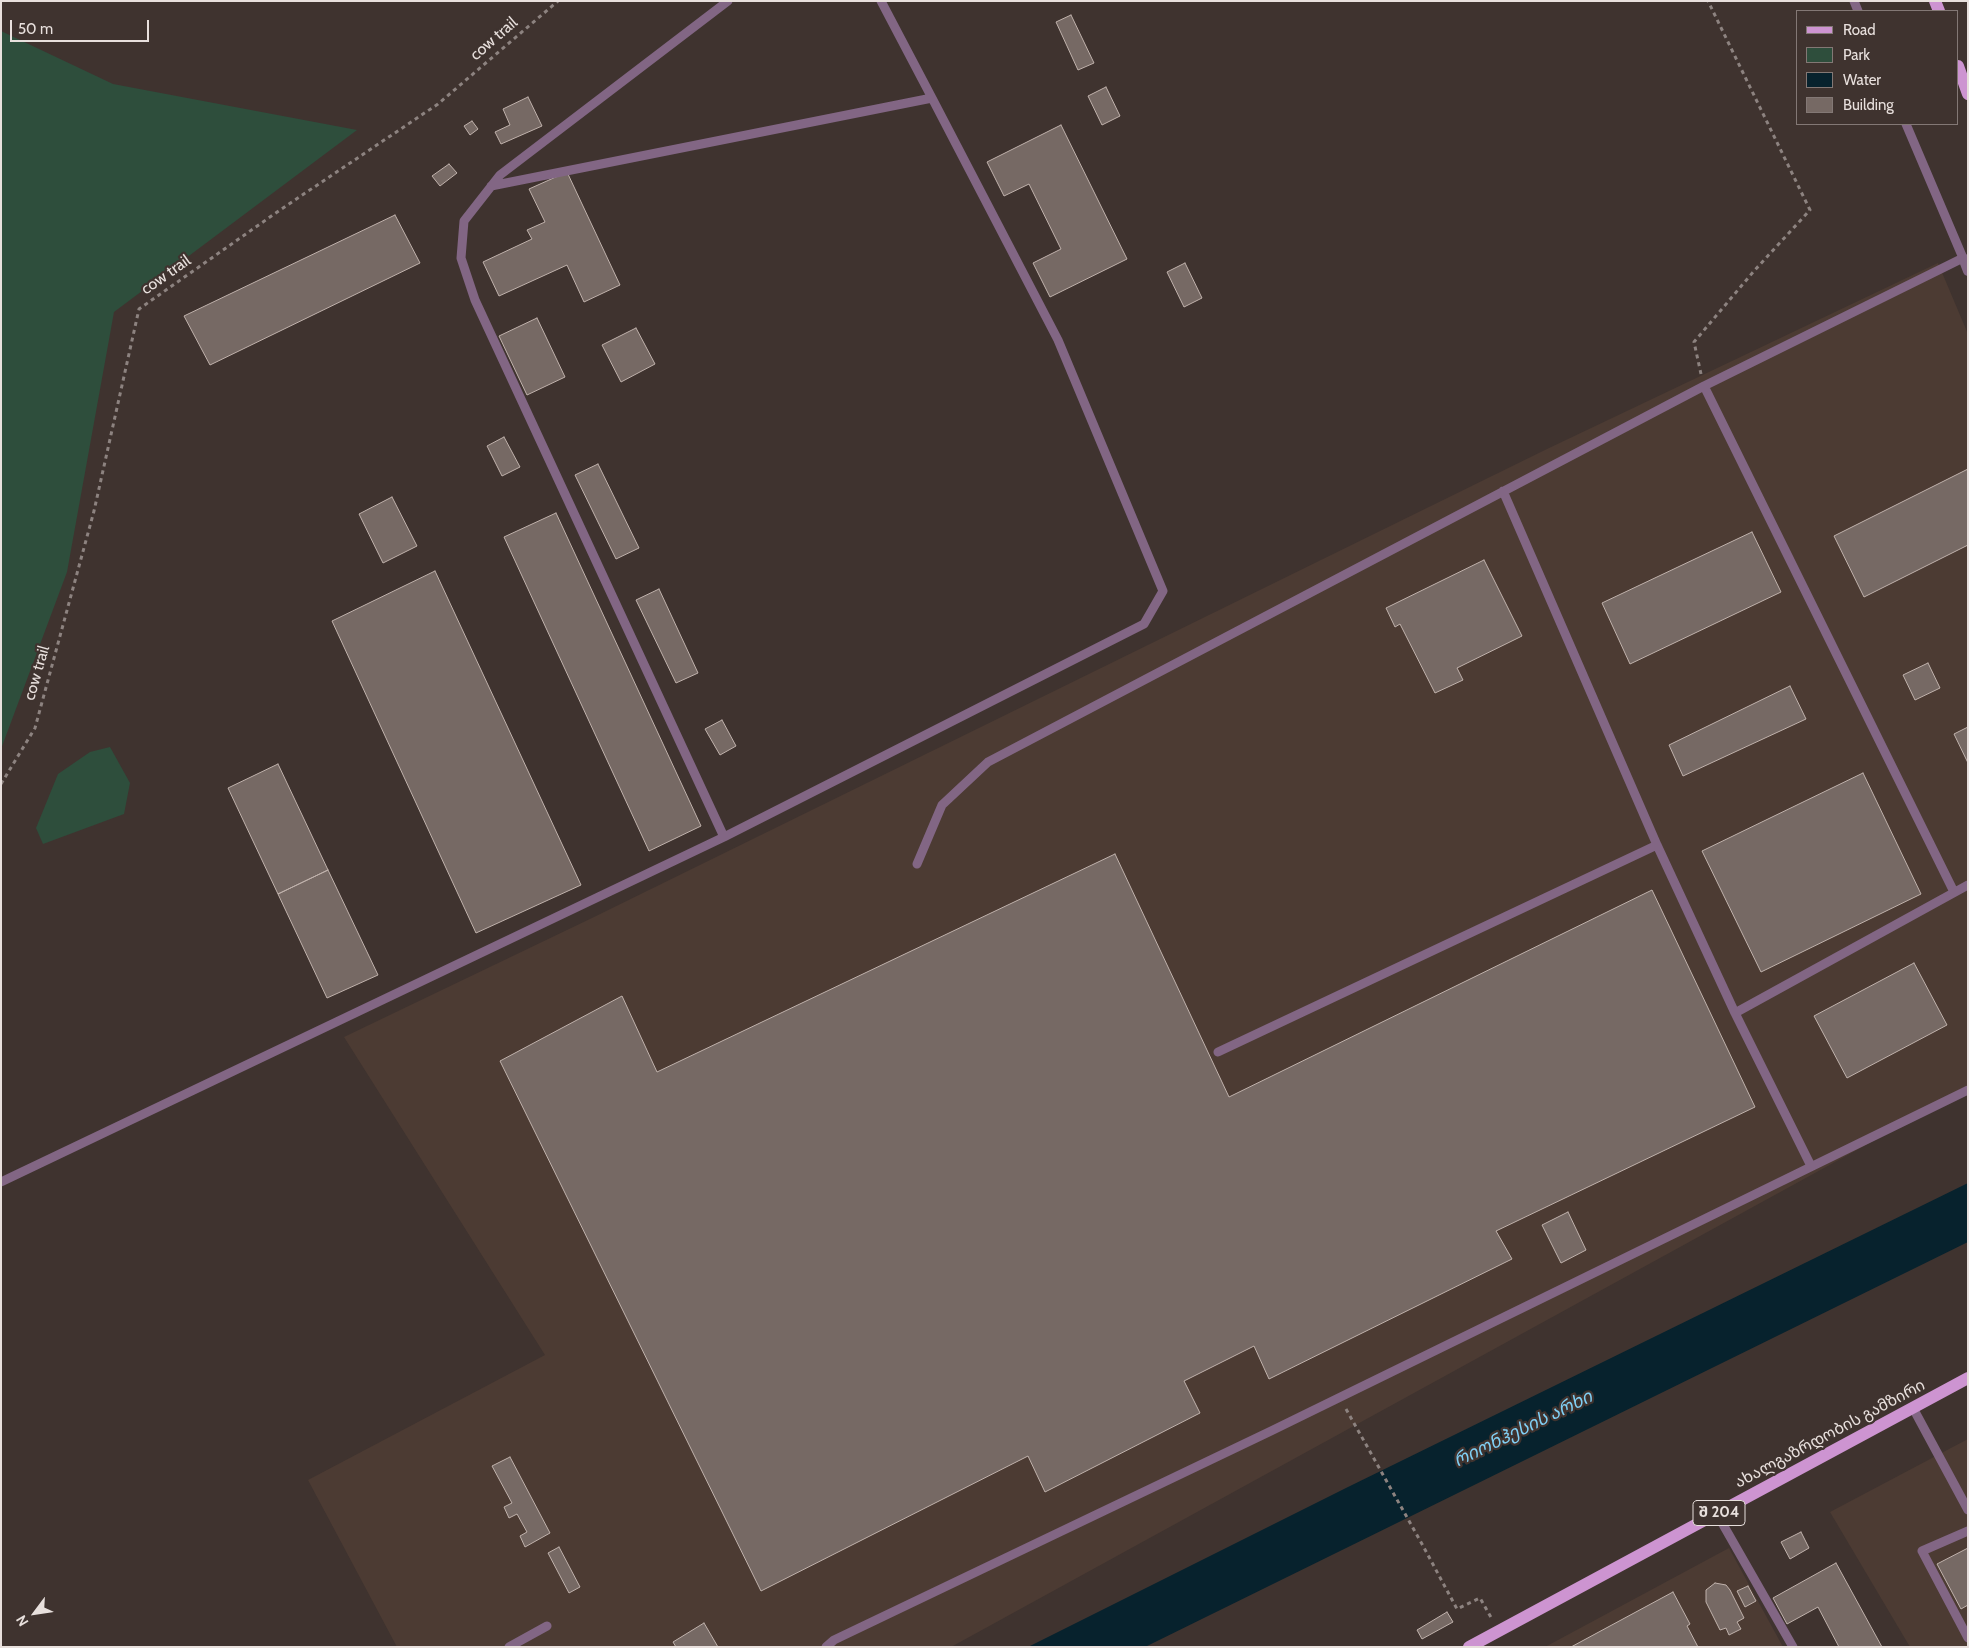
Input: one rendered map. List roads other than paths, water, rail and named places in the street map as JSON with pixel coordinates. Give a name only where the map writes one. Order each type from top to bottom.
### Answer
[{"type":"main road","points":[[1959,69],[1968,94]]},
{"type":"main road","name":"ახალგაზრდობის გამზირი","points":[[1469,1647],[1968,1378]]},
{"type":"street","points":[[1962,258],[1968,271]]},
{"type":"lane","points":[[724,837],[474,300],[461,258],[464,221],[500,176],[728,1]]},
{"type":"lane","points":[[1,1182],[724,837],[1144,624],[1163,591],[1058,340],[881,1]]},
{"type":"lane","points":[[492,186],[932,98]]},
{"type":"lane","points":[[917,864],[942,805],[988,762],[1704,386],[1962,258],[1906,125]]},
{"type":"lane","points":[[1704,386],[1954,892]]},
{"type":"lane","points":[[1503,491],[1657,845],[1735,1013],[1811,1166]]},
{"type":"lane","points":[[1218,1052],[1657,845]]},
{"type":"lane","points":[[1735,1013],[1968,885]]},
{"type":"lane","points":[[826,1647],[843,1635],[1339,1398],[1968,1090]]},
{"type":"lane","points":[[1913,1408],[1968,1510]]},
{"type":"lane","points":[[1717,1514],[1793,1647]]},
{"type":"lane","points":[[1968,1531],[1922,1551],[1968,1638]]},
{"type":"lane","points":[[509,1647],[548,1626]]},
{"type":"water","name":"რიონჰესის არხი","points":[[1968,1183],[1968,1242],[1145,1647],[1028,1647],[1348,1487]]}]
